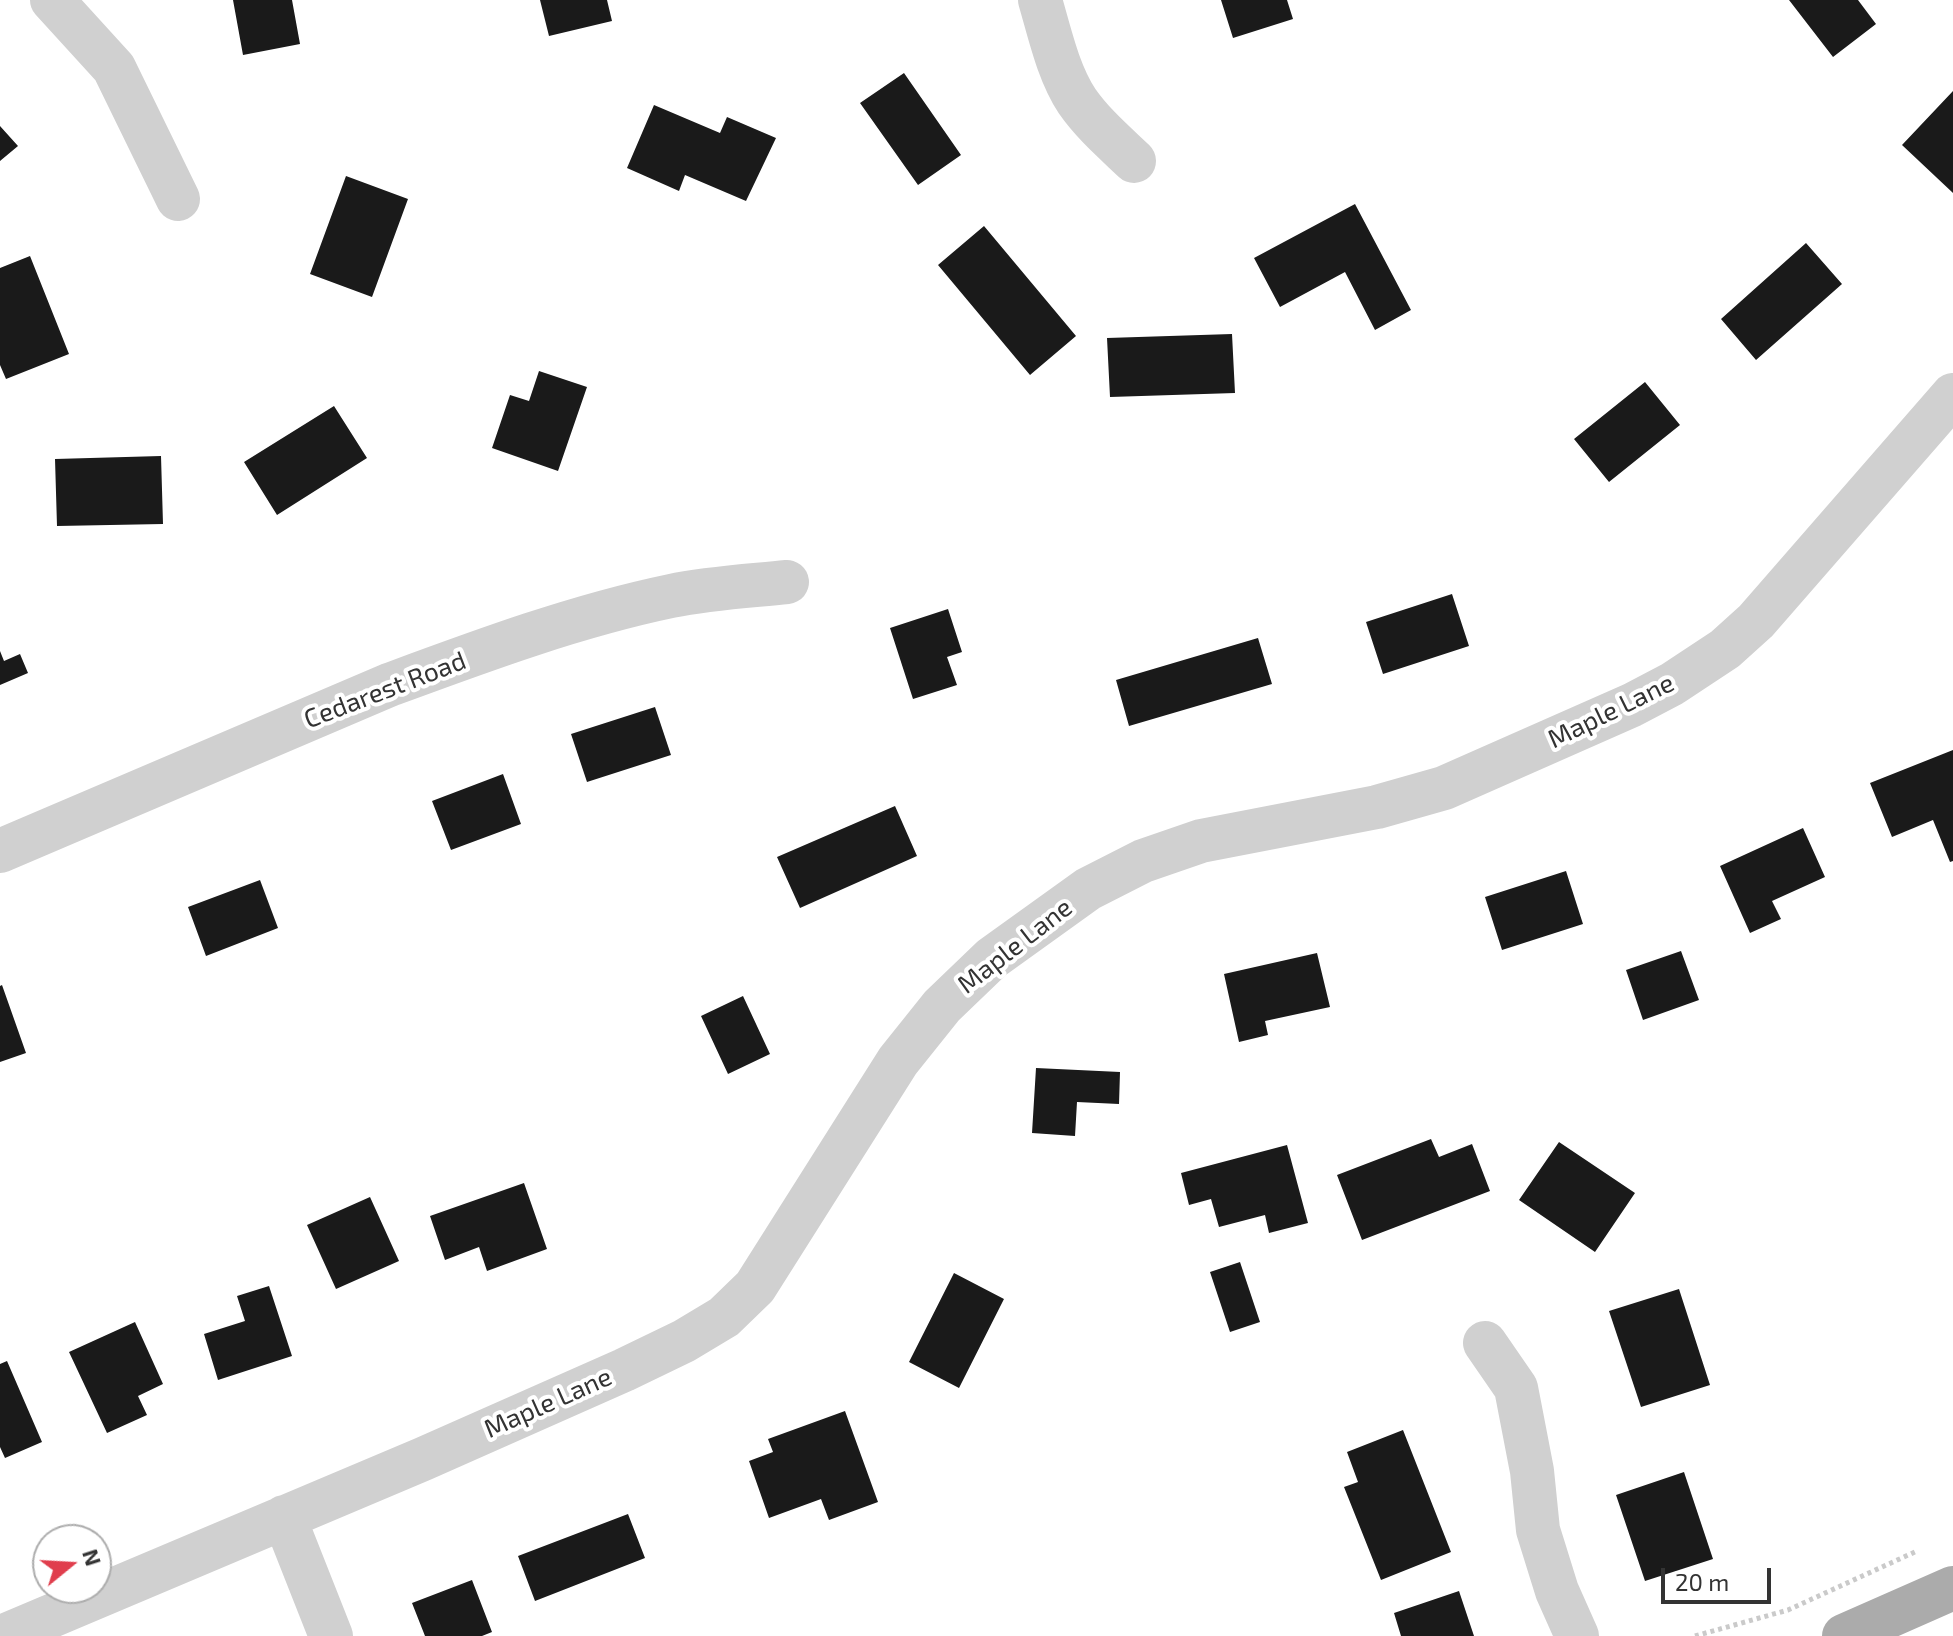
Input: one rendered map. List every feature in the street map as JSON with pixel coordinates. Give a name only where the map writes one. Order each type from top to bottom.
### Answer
[{"type":"main road","points":[[1846,1636],[1953,1588]]},
{"type":"street","points":[[52,0],[114,68],[178,199]]},
{"type":"street","points":[[1040,0],[1059,64],[1076,100],[1099,129],[1134,161]]},
{"type":"street","name":"Maple Lane","points":[[4,1636],[423,1459],[624,1370],[684,1341],[724,1317],[755,1287],[898,1061],[942,1006],[992,958],[1088,889],[1143,861],[1201,841],[1377,807],[1444,788],[1632,705],[1672,684],[1725,649],[1756,621],[1953,395]]},
{"type":"street","name":"Cedarest Road","points":[[0,851],[389,685],[451,662],[596,615],[671,596],[787,582]]},
{"type":"street","points":[[1485,1343],[1516,1388],[1532,1471],[1538,1530],[1557,1591],[1577,1636]]},
{"type":"street","points":[[284,1517],[331,1636]]},
{"type":"path","points":[[1695,1636],[1788,1610],[1917,1551]]},
{"type":"building","points":[[233,0],[292,0],[300,44],[243,55]]},
{"type":"building","points":[[540,0],[607,0],[612,21],[549,36]]},
{"type":"building","points":[[1221,0],[1287,0],[1293,19],[1233,38]]},
{"type":"building","points":[[1789,0],[1858,0],[1876,24],[1833,57]]},
{"type":"building","points":[[904,73],[961,155],[918,185],[860,103]]},
{"type":"building","points":[[1953,91],[1953,193],[1902,145]]},
{"type":"building","points":[[654,105],[720,133],[727,117],[776,138],[746,201],[685,175],[679,191],[627,168]]},
{"type":"building","points":[[0,126],[18,146],[0,161]]},
{"type":"building","points":[[346,176],[408,199],[372,297],[310,274]]},
{"type":"building","points":[[1355,204],[1411,310],[1375,330],[1345,272],[1280,307],[1254,258]]},
{"type":"building","points":[[984,226],[1076,336],[1030,375],[938,265]]},
{"type":"building","points":[[1806,243],[1842,284],[1756,360],[1721,319]]},
{"type":"building","points":[[30,256],[69,354],[6,379],[0,365],[0,268]]},
{"type":"building","points":[[1232,334],[1235,393],[1110,397],[1107,338]]},
{"type":"building","points":[[539,371],[587,387],[558,471],[492,448],[510,395],[529,401]]},
{"type":"building","points":[[1645,382],[1680,425],[1609,482],[1574,439]]},
{"type":"building","points":[[334,406],[367,458],[277,515],[244,462]]},
{"type":"building","points":[[161,456],[163,524],[57,526],[55,459]]},
{"type":"building","points":[[1452,594],[1469,646],[1383,674],[1366,622]]},
{"type":"building","points":[[948,609],[962,652],[947,657],[957,685],[913,699],[890,628]]},
{"type":"building","points":[[1258,638],[1272,684],[1129,726],[1116,680]]},
{"type":"building","points":[[0,651],[4,661],[20,654],[28,673],[0,685]]},
{"type":"building","points":[[655,707],[671,755],[587,782],[571,734]]},
{"type":"building","points":[[1953,750],[1953,861],[1950,862],[1933,820],[1892,837],[1870,783]]},
{"type":"building","points":[[503,774],[521,824],[451,850],[432,801]]},
{"type":"building","points":[[895,806],[917,856],[800,908],[777,857]]},
{"type":"building","points":[[1803,828],[1825,877],[1772,901],[1781,919],[1750,933],[1720,866]]},
{"type":"building","points":[[1566,871],[1583,924],[1502,950],[1485,897]]},
{"type":"building","points":[[260,880],[278,928],[206,956],[188,907]]},
{"type":"building","points":[[1681,951],[1699,1000],[1643,1020],[1626,970]]},
{"type":"building","points":[[1317,953],[1330,1007],[1265,1021],[1268,1035],[1239,1042],[1224,974]]},
{"type":"building","points":[[0,986],[26,1053],[0,1062]]},
{"type":"building","points":[[743,996],[770,1054],[728,1074],[701,1016]]},
{"type":"building","points":[[1036,1068],[1120,1072],[1119,1104],[1077,1102],[1075,1136],[1032,1133]]},
{"type":"building","points":[[1431,1139],[1439,1157],[1472,1144],[1490,1191],[1362,1240],[1337,1175]]},
{"type":"building","points":[[1559,1142],[1635,1193],[1595,1252],[1519,1200]]},
{"type":"building","points":[[1287,1145],[1308,1223],[1269,1233],[1265,1215],[1219,1227],[1211,1199],[1189,1205],[1181,1173]]},
{"type":"building","points":[[524,1183],[547,1249],[487,1271],[479,1247],[445,1260],[430,1216]]},
{"type":"building","points":[[370,1197],[399,1261],[336,1289],[307,1225]]},
{"type":"building","points":[[1240,1262],[1260,1322],[1230,1332],[1210,1272]]},
{"type":"building","points":[[954,1273],[1004,1299],[959,1388],[909,1362]]},
{"type":"building","points":[[269,1286],[292,1356],[218,1380],[204,1334],[245,1321],[237,1296]]},
{"type":"building","points":[[1679,1289],[1710,1385],[1641,1407],[1609,1311]]},
{"type":"building","points":[[135,1322],[163,1384],[138,1396],[147,1415],[107,1433],[69,1352]]},
{"type":"building","points":[[7,1361],[42,1442],[5,1458],[0,1447],[0,1364]]},
{"type":"building","points":[[845,1411],[878,1502],[829,1520],[821,1499],[769,1518],[749,1461],[773,1452],[768,1439]]},
{"type":"building","points":[[1403,1430],[1451,1552],[1381,1580],[1344,1487],[1358,1482],[1347,1452]]},
{"type":"building","points":[[1684,1472],[1713,1559],[1645,1581],[1616,1495]]},
{"type":"building","points":[[628,1514],[645,1558],[535,1601],[518,1556]]},
{"type":"building","points":[[472,1580],[492,1632],[482,1636],[425,1636],[412,1603]]},
{"type":"building","points":[[1459,1591],[1474,1636],[1401,1636],[1394,1613]]}]
